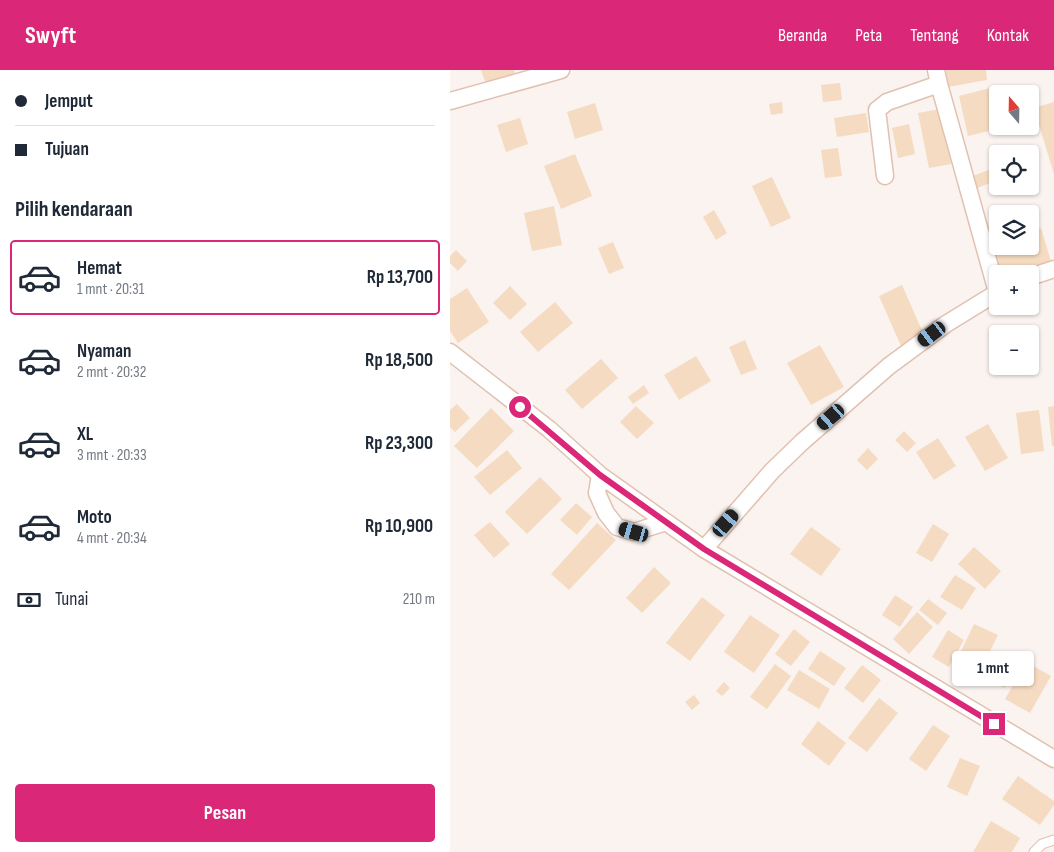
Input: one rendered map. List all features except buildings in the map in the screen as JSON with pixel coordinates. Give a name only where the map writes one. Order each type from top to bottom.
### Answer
[{"type":"street","points":[[450,101],[561,70]]},
{"type":"street","points":[[885,176],[877,110],[887,102],[938,77],[990,265]]},
{"type":"street","points":[[1039,274],[1054,269]]},
{"type":"street","points":[[704,549],[772,471],[802,442],[889,366],[946,324],[989,297]]},
{"type":"street","points":[[450,352],[549,429],[600,475],[704,549],[1054,759]]},
{"type":"street","points":[[600,475],[597,493],[606,513],[617,527],[634,532],[666,522]]},
{"type":"lane","points":[[1034,852],[1042,844],[1054,840]]},
{"type":"route","points":[[520,407],[549,429],[600,475],[704,549],[994,724]]}]
